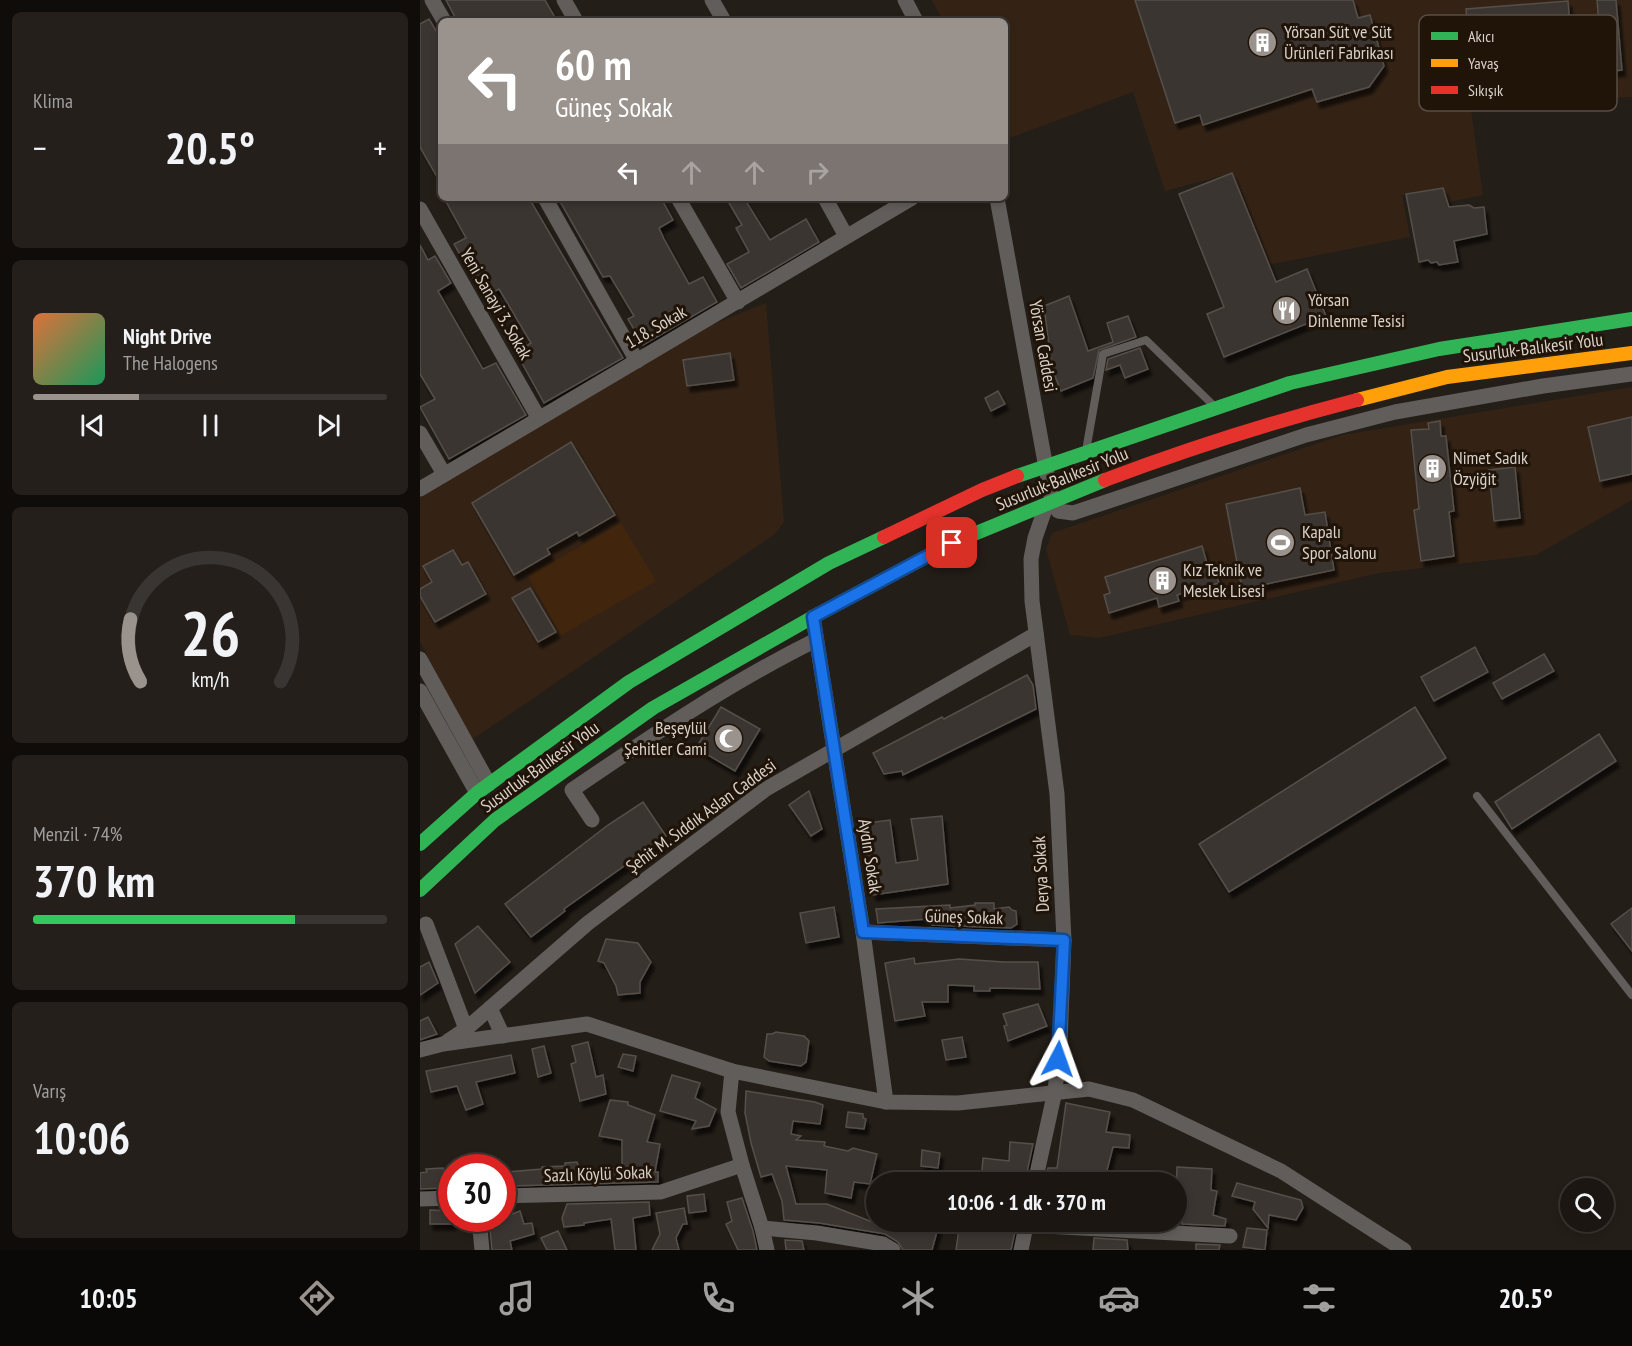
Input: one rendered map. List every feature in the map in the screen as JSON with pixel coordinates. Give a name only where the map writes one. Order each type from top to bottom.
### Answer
[{"type":"highway","name":"Susurluk-Balıkesir Yolu","points":[[420,844],[483,788],[629,682],[829,563],[1018,475],[1290,384],[1438,349],[1632,319]]},
{"type":"highway","name":"Susurluk-Balıkesir Yolu","points":[[420,890],[495,820],[653,708],[813,617],[952,543],[1148,464],[1299,415],[1447,377],[1632,353]]},
{"type":"highway","points":[[885,578],[923,546],[1035,497],[1044,488],[1045,483],[1041,477],[1031,474],[1018,475]]},
{"type":"street","points":[[432,0],[442,18]]},
{"type":"street","points":[[564,0],[574,18]]},
{"type":"street","points":[[712,0],[722,18]]},
{"type":"street","points":[[904,0],[914,18]]},
{"type":"street","points":[[547,201],[638,361]]},
{"type":"street","points":[[680,201],[738,302]]},
{"type":"street","points":[[827,201],[846,236]]},
{"type":"street","name":"118. Sokak","points":[[420,489],[538,417],[638,361],[907,201]]},
{"type":"street","name":"Yörsan Caddesi","points":[[998,201],[1052,501]]},
{"type":"street","name":"Yeni Sanayi 3. Sokak","points":[[420,209],[538,417]]},
{"type":"street","points":[[1035,538],[1053,523],[1073,513],[1306,435],[1395,412],[1543,386],[1632,374]]},
{"type":"street","points":[[420,433],[444,474]]},
{"type":"street","points":[[1052,501],[1058,511],[1073,513]]},
{"type":"street","name":"Derya Sokak","points":[[1037,1172],[1054,1091],[1060,1043],[1064,940],[1057,794],[1032,601],[1035,538],[1045,509],[1052,501]]},
{"type":"street","name":"Aydın Sokak","points":[[813,617],[832,749],[863,932],[886,1102]]},
{"type":"street","name":"Şehit M. Sıddık Aslan Caddesi","points":[[443,1044],[466,1029],[588,923],[756,796],[832,749],[1036,634]]},
{"type":"street","points":[[592,820],[572,790],[638,745],[777,660],[816,640]]},
{"type":"street","points":[[420,659],[483,788]]},
{"type":"street","points":[[420,692],[483,788]]},
{"type":"street","points":[[426,924],[466,1029]]},
{"type":"street","name":"Güneş Sokak","points":[[863,932],[1064,940]]},
{"type":"street","points":[[490,1008],[503,1036]]},
{"type":"street","points":[[420,1050],[443,1044],[587,1024],[732,1071],[886,1102],[958,1103],[1089,1089],[1133,1100],[1281,1171],[1404,1250]]},
{"type":"street","points":[[732,1071],[728,1113],[767,1250]]},
{"type":"street","name":"Sazlı Köylü Sokak","points":[[516,1196],[661,1191],[742,1165]]},
{"type":"street","points":[[420,1199],[438,1198]]},
{"type":"street","points":[[762,1228],[883,1244],[893,1250]]},
{"type":"street","points":[[480,1232],[482,1250]]},
{"type":"street","points":[[1021,1250],[1024,1232]]},
{"type":"street","points":[[1167,1232],[1230,1236]]},
{"type":"lane","points":[[1086,452],[1102,354],[1146,340],[1217,408]]},
{"type":"lane","points":[[1477,796],[1632,995]]},
{"type":"shaded area","points":[[932,0],[1632,0],[1632,97],[1617,98],[1617,15],[1419,15],[1419,111],[1471,111],[1483,195],[1443,203],[1440,188],[1402,195],[1410,237],[1268,265],[1232,173],[1165,191],[1133,92],[1008,139],[1008,18],[941,18]]},
{"type":"shaded area","points":[[766,303],[784,522],[775,534],[470,741],[420,641],[420,495],[709,326]]},
{"type":"shaded area","points":[[1632,387],[1632,500],[1536,555],[1379,573],[1099,638],[1070,635],[1046,549],[1052,533],[1342,435]]},
{"type":"shaded area","points":[[621,523],[656,581],[561,635],[528,576]]},
{"type":"building","points":[[446,0],[545,0],[555,18],[455,18]]},
{"type":"building","name":"Yörsan Süt ve Süt Ürünleri Fabrikası","points":[[1135,0],[1353,0],[1358,18],[1370,15],[1384,66],[1369,87],[1317,102],[1312,89],[1203,125],[1200,115],[1175,123]]},
{"type":"building","points":[[1597,0],[1616,0],[1622,70],[1617,71],[1617,15],[1598,15]]},
{"type":"building","points":[[1568,1],[1569,15],[1466,15],[1466,9]]},
{"type":"building","points":[[429,19],[438,34],[438,179],[420,147],[420,24]]},
{"type":"building","points":[[1232,173],[1276,282],[1307,269],[1326,316],[1224,357],[1207,314],[1224,307],[1179,194]]},
{"type":"building","points":[[1443,188],[1449,207],[1469,205],[1474,208],[1484,207],[1487,234],[1454,241],[1458,262],[1439,265],[1437,262],[1431,263],[1428,260],[1419,262],[1406,194]]},
{"type":"building","points":[[446,201],[531,201],[623,358],[544,403],[516,352],[531,343],[499,289],[484,297],[454,244],[466,238]]},
{"type":"building","points":[[560,201],[663,201],[673,220],[659,228],[664,239],[689,284],[703,277],[717,302],[643,345],[628,319],[634,316],[610,276],[603,277]]},
{"type":"building","points":[[728,201],[746,201],[770,240],[806,219],[819,242],[741,288],[727,264],[749,252],[736,228],[742,225]]},
{"type":"building","points":[[420,245],[428,260],[435,256],[451,283],[438,291],[483,369],[496,363],[526,415],[449,459],[420,407],[435,399],[420,374]]},
{"type":"building","points":[[1069,296],[1088,351],[1113,342],[1107,323],[1128,316],[1136,337],[1099,350],[1093,378],[1061,391],[1052,369],[1044,306]]},
{"type":"building","points":[[1140,348],[1148,369],[1125,378],[1120,365],[1106,370],[1108,359]]},
{"type":"building","points":[[730,353],[734,380],[687,386],[683,360]]},
{"type":"building","points":[[998,391],[1005,404],[991,411],[985,398]]},
{"type":"building","points":[[1632,417],[1632,474],[1600,481],[1588,427]]},
{"type":"building","name":"Nimet Sadık Özyiğit","points":[[1440,421],[1441,436],[1446,436],[1454,511],[1449,512],[1454,556],[1421,561],[1414,510],[1419,509],[1411,430],[1429,429],[1428,423]]},
{"type":"building","points":[[571,442],[615,515],[579,536],[577,532],[547,549],[550,554],[514,575],[472,503]]},
{"type":"building","points":[[1515,467],[1520,518],[1494,521],[1489,470]]},
{"type":"building","name":"Kapalı Spor Salonu","points":[[1300,488],[1305,515],[1325,512],[1334,570],[1242,589],[1226,504]]},
{"type":"building","name":"Kız Teknik ve Meslek Lisesi","points":[[1202,546],[1209,570],[1214,568],[1219,583],[1177,595],[1179,601],[1159,607],[1157,598],[1109,613],[1104,595],[1110,593],[1105,577]]},
{"type":"building","points":[[453,550],[462,565],[468,562],[486,594],[435,622],[420,596],[420,589],[432,582],[423,566]]},
{"type":"building","points":[[530,588],[556,632],[538,642],[512,598]]},
{"type":"building","points":[[1475,647],[1488,672],[1434,701],[1421,677]]},
{"type":"building","points":[[1544,654],[1554,671],[1502,699],[1493,683]]},
{"type":"building","points":[[1027,675],[1033,685],[1036,709],[903,775],[902,771],[884,774],[873,753]]},
{"type":"building","name":"Beşeylül Şehitler Cami","points":[[721,707],[760,729],[735,771],[696,748]]},
{"type":"building","points":[[1415,707],[1446,758],[1229,892],[1199,844]]},
{"type":"building","points":[[1599,734],[1616,761],[1512,829],[1495,802]]},
{"type":"building","points":[[809,791],[822,829],[811,836],[789,805]]},
{"type":"building","points":[[643,802],[666,836],[564,909],[565,911],[531,937],[505,904],[608,825]]},
{"type":"building","points":[[942,816],[948,884],[873,895],[860,824],[890,820],[896,863],[918,860],[911,819]]},
{"type":"building","points":[[975,903],[994,903],[994,909],[1009,907],[1016,911],[1017,924],[1011,928],[932,925],[928,919],[878,923],[876,909],[950,905],[950,908],[975,905]]},
{"type":"building","points":[[834,907],[839,937],[806,943],[800,913]]},
{"type":"building","points":[[1632,908],[1632,951],[1611,924]]},
{"type":"building","points":[[478,926],[510,962],[475,993],[455,944]]},
{"type":"building","points":[[606,939],[638,943],[651,962],[640,982],[640,993],[618,995],[604,963],[598,961]]},
{"type":"building","points":[[914,958],[915,964],[959,959],[1038,962],[1040,989],[990,988],[990,991],[974,991],[974,986],[948,985],[948,1002],[922,1002],[925,1016],[895,1021],[885,963]]},
{"type":"building","points":[[429,962],[438,983],[420,995],[420,967]]},
{"type":"building","points":[[1038,1004],[1047,1026],[1008,1041],[1004,1026],[1007,1025],[1003,1014]]},
{"type":"building","points":[[428,1017],[437,1034],[420,1040],[420,1021]]},
{"type":"building","points":[[776,1032],[804,1036],[809,1041],[806,1062],[801,1066],[769,1061],[764,1057],[767,1034]]},
{"type":"building","points":[[962,1037],[966,1057],[946,1060],[942,1040]]},
{"type":"building","points":[[588,1042],[596,1077],[603,1075],[606,1094],[580,1101],[571,1064],[576,1062],[572,1046]]},
{"type":"building","points":[[544,1046],[551,1073],[538,1077],[532,1049]]},
{"type":"building","points":[[623,1054],[636,1056],[633,1071],[618,1067]]},
{"type":"building","points":[[511,1055],[515,1073],[476,1082],[483,1104],[466,1110],[457,1086],[431,1092],[426,1071]]},
{"type":"building","points":[[672,1075],[700,1083],[695,1098],[716,1109],[709,1126],[692,1129],[696,1121],[660,1111]]},
{"type":"building","points":[[746,1091],[815,1102],[823,1105],[820,1124],[793,1121],[791,1134],[801,1136],[796,1140],[825,1142],[824,1146],[848,1151],[853,1148],[877,1154],[873,1172],[866,1172],[866,1184],[854,1182],[851,1198],[825,1193],[827,1170],[786,1166],[796,1204],[827,1204],[866,1219],[866,1231],[784,1220],[782,1201],[772,1174],[761,1177],[745,1113]]},
{"type":"building","points":[[610,1100],[628,1102],[628,1105],[655,1115],[647,1142],[660,1144],[655,1172],[658,1172],[658,1182],[516,1186],[516,1171],[565,1166],[565,1163],[577,1162],[581,1173],[622,1168],[622,1140],[599,1136]]},
{"type":"building","points":[[1066,1103],[1110,1112],[1106,1132],[1130,1135],[1129,1148],[1113,1147],[1107,1172],[1047,1172],[1048,1168],[1057,1168]]},
{"type":"building","points":[[848,1112],[863,1114],[863,1118],[866,1119],[864,1129],[846,1127]]},
{"type":"building","points":[[1010,1142],[1033,1144],[1027,1172],[982,1172],[983,1158],[1009,1161]]},
{"type":"building","points":[[922,1150],[940,1153],[938,1168],[921,1166]]},
{"type":"building","points":[[1177,1167],[1212,1169],[1211,1190],[1217,1191],[1213,1215],[1226,1219],[1225,1226],[1187,1224],[1187,1172],[1177,1172]]},
{"type":"building","points":[[438,1168],[438,1188],[420,1189],[420,1173],[427,1172],[426,1169]]},
{"type":"building","points":[[1237,1183],[1301,1200],[1303,1208],[1296,1220],[1269,1215],[1268,1228],[1253,1209],[1255,1202],[1232,1196]]},
{"type":"building","points":[[704,1194],[706,1211],[689,1213],[687,1196]]},
{"type":"building","points":[[742,1198],[757,1250],[738,1250],[726,1224],[732,1221],[727,1202]]},
{"type":"building","points":[[649,1202],[650,1215],[633,1218],[636,1250],[615,1250],[611,1219],[564,1227],[562,1218],[567,1204]]},
{"type":"building","points":[[684,1208],[687,1224],[683,1224],[676,1238],[679,1250],[652,1250],[660,1234],[656,1213]]},
{"type":"building","points":[[430,1210],[438,1210],[438,1224],[430,1224]]},
{"type":"building","points":[[520,1211],[524,1224],[532,1223],[534,1234],[510,1241],[512,1250],[492,1250],[490,1232],[516,1232],[516,1213]]},
{"type":"building","points":[[1247,1228],[1267,1230],[1265,1250],[1243,1247]]},
{"type":"building","points":[[558,1231],[567,1250],[547,1250],[541,1238]]},
{"type":"building","points":[[873,1232],[937,1232],[932,1250],[903,1250],[898,1242],[885,1234]]},
{"type":"building","points":[[958,1232],[1015,1232],[1011,1250],[956,1250]]},
{"type":"building","points":[[1094,1238],[1127,1240],[1128,1250],[1093,1250]]},
{"type":"building","points":[[785,1240],[802,1241],[804,1250],[786,1250]]},
{"type":"building","points":[[1196,1244],[1220,1245],[1219,1250],[1196,1250]]},
{"type":"traffic: fast","points":[[1017,476],[1290,383],[1439,349],[1632,319]]},
{"type":"traffic: fast","points":[[420,890],[495,820],[653,708],[813,617],[952,543],[1105,480]]},
{"type":"traffic: fast","points":[[420,844],[477,793],[629,682],[829,563],[884,537]]},
{"type":"traffic: slow","points":[[1357,400],[1447,377],[1632,353]]},
{"type":"traffic: jam","points":[[1105,480],[1230,437],[1357,400]]},
{"type":"traffic: jam","points":[[884,537],[982,490],[1017,476]]},
{"type":"place","name":"Yörsan Süt ve Süt Ürünleri Fabrikası","points":[[1263,42]]},
{"type":"place","name":"Yörsan Dinlenme Tesisi","points":[[1287,310]]},
{"type":"place","name":"Nimet Sadık Özyiğit","points":[[1432,468]]},
{"type":"place","name":"Kapalı Spor Salonu","points":[[1281,542]]},
{"type":"place","name":"Kız Teknik ve Meslek Lisesi","points":[[1162,580]]},
{"type":"place","name":"Beşeylül Şehitler Cami","points":[[728,738]]},
{"type":"route","points":[[952,543],[813,617],[832,749],[863,932],[1064,940],[1058,1059]]}]
